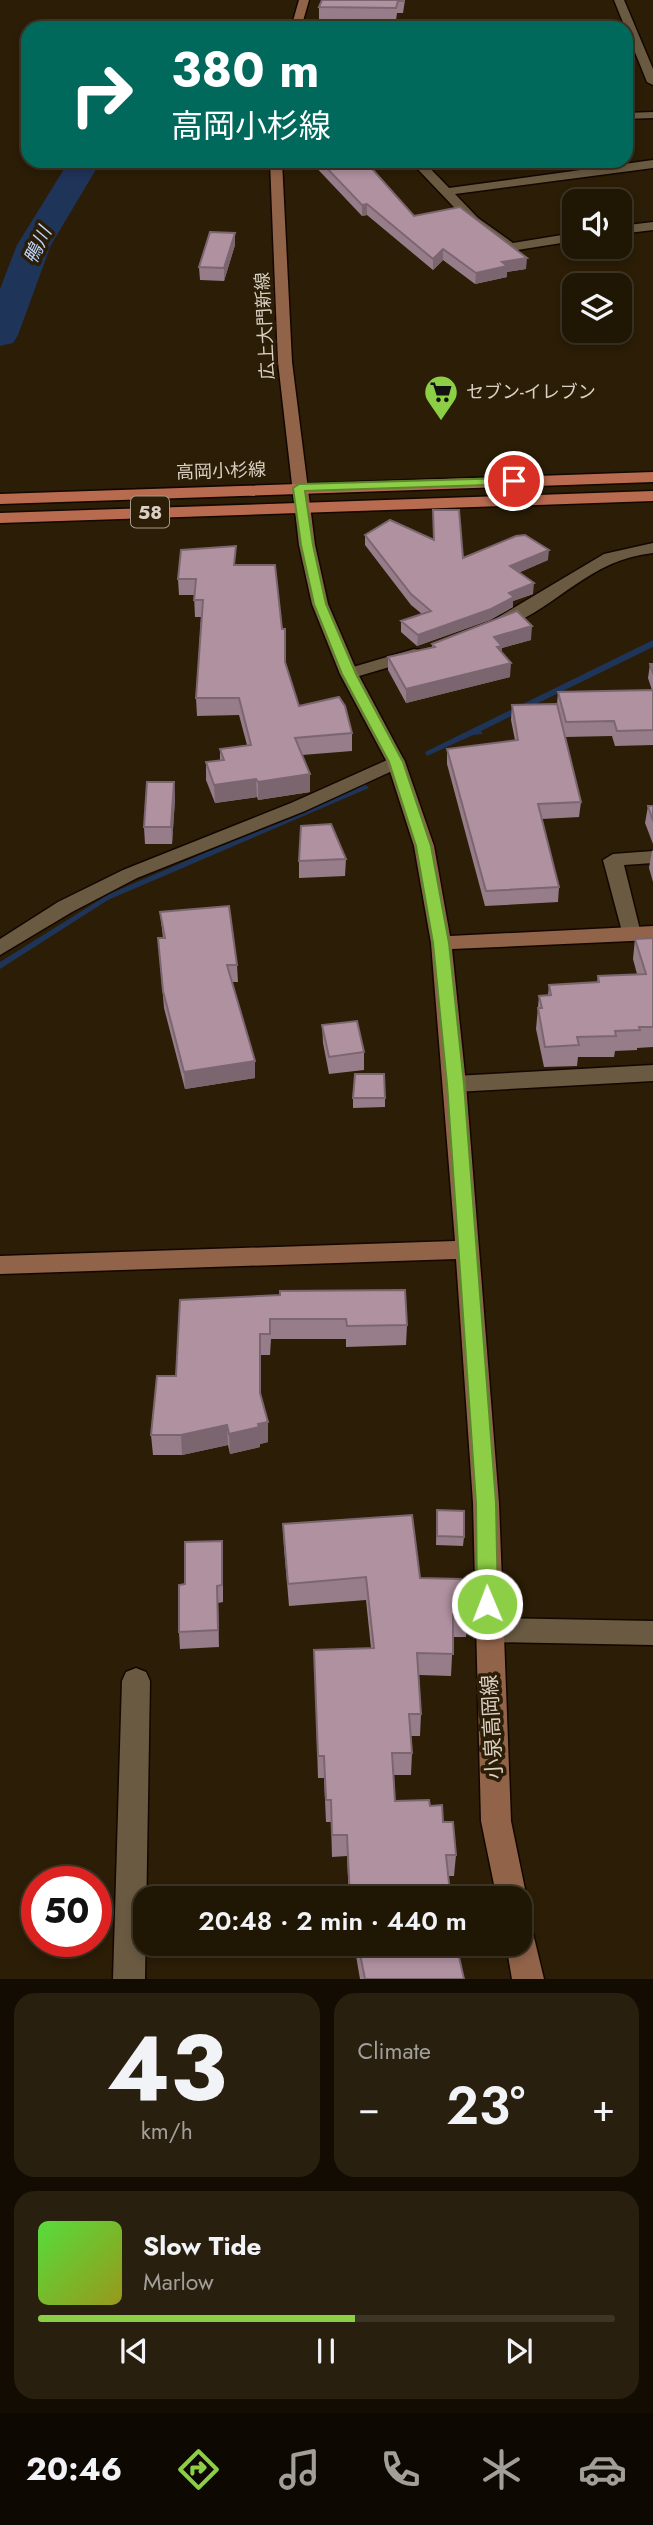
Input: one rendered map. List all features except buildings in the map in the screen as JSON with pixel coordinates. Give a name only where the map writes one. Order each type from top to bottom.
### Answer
[{"type":"main road","points":[[298,21],[303,0]]},
{"type":"main road","name":"広上大門新線","points":[[276,168],[285,362],[300,498]]},
{"type":"main road","name":"高岡小杉線","points":[[0,518],[653,477]]},
{"type":"main road","name":"高岡小杉線","points":[[0,499],[653,496]]},
{"type":"main road","name":"小泉高岡線","points":[[300,498],[320,604],[349,674],[396,762],[424,846],[441,943],[455,1084],[486,1503],[496,1821],[509,1886]]},
{"type":"main road","points":[[441,943],[653,933]]},
{"type":"main road","points":[[0,1265],[468,1250]]},
{"type":"main road","points":[[524,1956],[528,1979]]},
{"type":"street","points":[[618,0],[625,21]]},
{"type":"street","points":[[633,41],[653,82]]},
{"type":"street","points":[[633,116],[653,115]]},
{"type":"street","points":[[633,167],[653,164]]},
{"type":"street","points":[[423,168],[474,221],[511,247],[562,239]]},
{"type":"street","points":[[445,192],[623,168]]},
{"type":"street","points":[[632,229],[653,226]]},
{"type":"street","points":[[482,630],[518,616],[579,573],[612,555],[637,548],[653,548]]},
{"type":"street","points":[[349,674],[435,648]]},
{"type":"street","points":[[0,948],[65,907],[130,874],[298,807],[396,762]]},
{"type":"street","points":[[631,934],[613,859],[653,857]]},
{"type":"street","points":[[455,1084],[653,1073]]},
{"type":"street","points":[[488,1630],[653,1633]]},
{"type":"street","points":[[129,1979],[136,1681]]},
{"type":"water","points":[[75,168],[87,168],[47,234],[33,268],[39,271],[33,271],[24,294],[6,293],[16,270],[7,269],[28,243]]},
{"type":"water","points":[[653,640],[653,647],[481,731],[483,734],[473,735],[427,756],[425,752]]},
{"type":"water","points":[[365,784],[369,788],[108,900],[0,969],[0,962],[109,894]]},
{"type":"waterway","name":"鴨川","points":[[0,335],[34,245],[81,168]]},
{"type":"waterway","points":[[0,308],[9,306]]},
{"type":"place","name":"セブン-イレブン","points":[[441,422]]},
{"type":"route","points":[[487,1604],[486,1503],[455,1084],[441,943],[424,846],[396,762],[349,674],[320,604],[307,545],[299,488],[514,481]]}]
